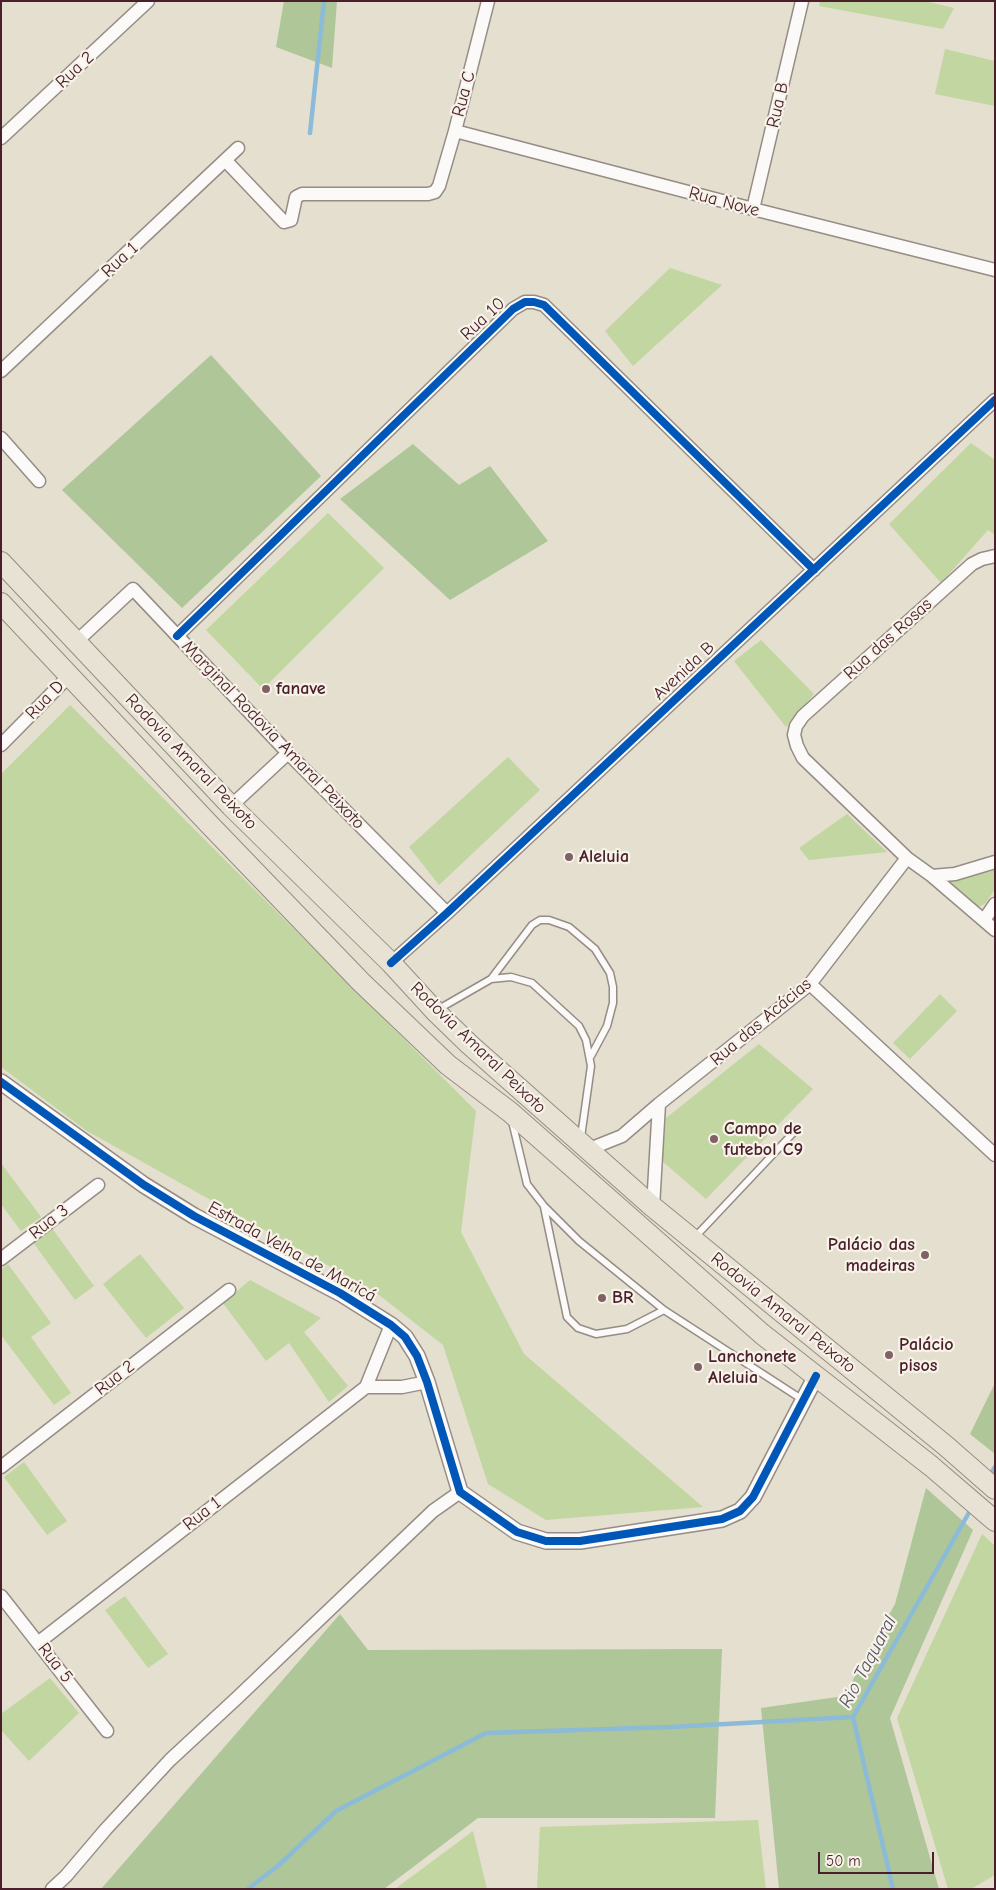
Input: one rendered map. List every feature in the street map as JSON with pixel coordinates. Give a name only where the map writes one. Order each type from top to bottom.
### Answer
[{"type":"highway","name":"Rodovia Amaral Peixoto","points":[[1,562],[231,806],[391,963],[435,1011],[652,1207],[946,1446],[995,1489]]},
{"type":"highway","name":"Rodovia Amaral Peixoto","points":[[1,603],[361,982],[448,1065],[510,1112],[762,1334],[931,1466],[989,1516]]},
{"type":"street","name":"Rua 2","points":[[1,138],[148,1]]},
{"type":"street","name":"Rua C","points":[[226,161],[282,221],[286,222],[292,219],[296,197],[302,194],[428,194],[435,192],[439,186],[488,1]]},
{"type":"street","name":"Rua B","points":[[753,210],[802,1]]},
{"type":"street","name":"Rua Nove","points":[[454,131],[753,210],[995,270]]},
{"type":"street","name":"Rua 1","points":[[1,371],[238,148]]},
{"type":"street","name":"Rua 10","points":[[177,636],[513,309],[525,302],[544,305],[814,570]]},
{"type":"street","name":"Avenida B","points":[[391,963],[993,404]]},
{"type":"street","points":[[1,438],[39,481]]},
{"type":"street","name":"Rua das Rosas","points":[[907,858],[803,758],[794,735],[796,726],[803,716],[972,564],[994,556]]},
{"type":"street","name":"Marginal Rodovia Amaral Peixoto","points":[[76,642],[133,589],[288,753],[447,913]]},
{"type":"street","name":"Rua D","points":[[1,745],[69,676]]},
{"type":"street","points":[[231,806],[288,753]]},
{"type":"street","points":[[907,858],[932,876],[995,930]]},
{"type":"street","name":"Rua das Acácias","points":[[584,1147],[622,1136],[659,1104],[810,984],[907,858]]},
{"type":"street","points":[[932,876],[955,874],[995,862]]},
{"type":"street","points":[[984,920],[995,904]]},
{"type":"street","points":[[810,984],[995,1155]]},
{"type":"street","name":"Estrada Velha de Maricá","points":[[1,1082],[144,1185],[194,1216],[340,1293],[391,1325],[405,1337],[417,1356],[427,1382],[460,1492]]},
{"type":"street","points":[[652,1207],[659,1104]]},
{"type":"street","name":"Rua 3","points":[[1,1259],[98,1185]]},
{"type":"street","name":"Rua 2","points":[[1,1467],[229,1290]]},
{"type":"street","points":[[391,1325],[366,1387],[402,1386],[427,1382]]},
{"type":"street","points":[[52,1889],[66,1876],[106,1829],[170,1760],[434,1511],[460,1492],[517,1532],[546,1541],[580,1541],[722,1519],[740,1511],[754,1497],[816,1376]]},
{"type":"street","name":"Rua 1","points":[[39,1642],[366,1387]]},
{"type":"street","name":"Rua 5","points":[[1,1596],[107,1731]]},
{"type":"lane","points":[[435,1011],[491,979],[532,925],[540,920],[550,920],[569,927],[595,949],[610,973],[613,986],[613,1003],[607,1026],[591,1056]]},
{"type":"lane","points":[[491,979],[511,977],[532,983],[579,1026],[591,1056],[584,1147]]},
{"type":"lane","points":[[510,1112],[527,1184],[544,1206],[579,1241],[664,1310],[803,1400]]},
{"type":"lane","points":[[692,1240],[795,1131]]},
{"type":"lane","points":[[544,1206],[567,1317],[578,1328],[596,1334],[627,1329],[664,1310]]},
{"type":"green space","points":[[284,1],[337,1],[332,68],[276,47]]},
{"type":"green space","points":[[820,1],[925,1],[954,8],[943,29],[819,6]]},
{"type":"green space","points":[[945,49],[995,61],[995,106],[935,94]]},
{"type":"green space","points":[[670,268],[722,285],[633,366],[605,331]]},
{"type":"green space","points":[[211,355],[321,476],[182,608],[62,490]]},
{"type":"green space","points":[[971,443],[995,460],[995,535],[988,530],[941,583],[889,524]]},
{"type":"green space","points":[[413,444],[459,485],[490,466],[548,541],[450,600],[340,499]]},
{"type":"green space","points":[[328,513],[384,568],[263,689],[206,630]]},
{"type":"green space","points":[[761,640],[814,694],[786,727],[734,661]]},
{"type":"green space","points":[[70,705],[476,1111],[461,1232],[524,1354],[703,1507],[546,1520],[488,1484],[443,1345],[374,1291],[87,1131],[1,1067],[1,774]]},
{"type":"green space","points":[[508,757],[540,790],[439,885],[409,847]]},
{"type":"green space","points":[[847,814],[887,852],[809,860],[799,848]]},
{"type":"green space","points":[[995,866],[995,889],[985,904],[977,907],[963,898],[948,881]]},
{"type":"green space","points":[[940,994],[957,1011],[910,1059],[893,1043]]},
{"type":"green space","name":"Campo de futebol C9","points":[[759,1044],[813,1089],[706,1199],[662,1161],[666,1118]]},
{"type":"green space","points":[[1,1163],[41,1217],[21,1231],[1,1204]]},
{"type":"green space","points":[[51,1227],[94,1286],[75,1300],[32,1241]]},
{"type":"green space","points":[[140,1254],[184,1308],[146,1338],[103,1284]]},
{"type":"green space","points":[[8,1264],[51,1323],[31,1337],[71,1393],[54,1405],[1,1335],[1,1270]]},
{"type":"green space","points":[[250,1280],[321,1318],[304,1332],[348,1386],[329,1402],[289,1343],[266,1361],[223,1303]]},
{"type":"green space","points":[[995,1383],[995,1454],[970,1434]]},
{"type":"green space","points":[[24,1462],[67,1521],[47,1535],[4,1477]]},
{"type":"green space","points":[[926,1488],[973,1530],[890,1718],[939,1889],[779,1889],[761,1708],[844,1696],[895,1604]]},
{"type":"green space","points":[[982,1534],[995,1546],[995,1875],[971,1889],[948,1889],[897,1718]]},
{"type":"green space","points":[[125,1596],[168,1654],[148,1668],[105,1610]]},
{"type":"green space","points":[[340,1614],[368,1650],[722,1649],[715,1818],[478,1818],[384,1889],[101,1889]]},
{"type":"green space","points":[[50,1678],[79,1713],[29,1761],[1,1730],[1,1714]]},
{"type":"green space","points":[[758,1820],[766,1889],[537,1889],[540,1827]]},
{"type":"green space","points":[[473,1831],[487,1889],[395,1889]]},
{"type":"waterway","points":[[310,133],[324,1]]},
{"type":"waterway","name":"Rio Taquaral","points":[[988,1478],[995,1467]]},
{"type":"waterway","name":"Rio Taquaral","points":[[893,1889],[853,1717],[971,1509]]},
{"type":"waterway","points":[[248,1889],[279,1865],[336,1811],[486,1733],[671,1727],[853,1717]]},
{"type":"cycle path","points":[[177,636],[513,309],[525,302],[544,305],[814,570]]},
{"type":"cycle path","points":[[391,963],[447,913],[995,400]]},
{"type":"cycle path","points":[[1,1082],[144,1185],[194,1216],[340,1293],[391,1325],[405,1337],[417,1356],[427,1382],[460,1492],[517,1532],[546,1541],[580,1541],[722,1519],[740,1511],[753,1497],[816,1376]]},
{"type":"place","name":"fanave","points":[[266,689]]},
{"type":"place","name":"Aleluia","points":[[569,857]]},
{"type":"place","name":"Campo de futebol C9","points":[[714,1139]]},
{"type":"place","name":"Palácio das madeiras","points":[[925,1255]]},
{"type":"place","name":"BR","points":[[602,1298]]},
{"type":"place","name":"Palácio pisos","points":[[889,1355]]},
{"type":"place","name":"Lanchonete Aleluia","points":[[698,1367]]}]
